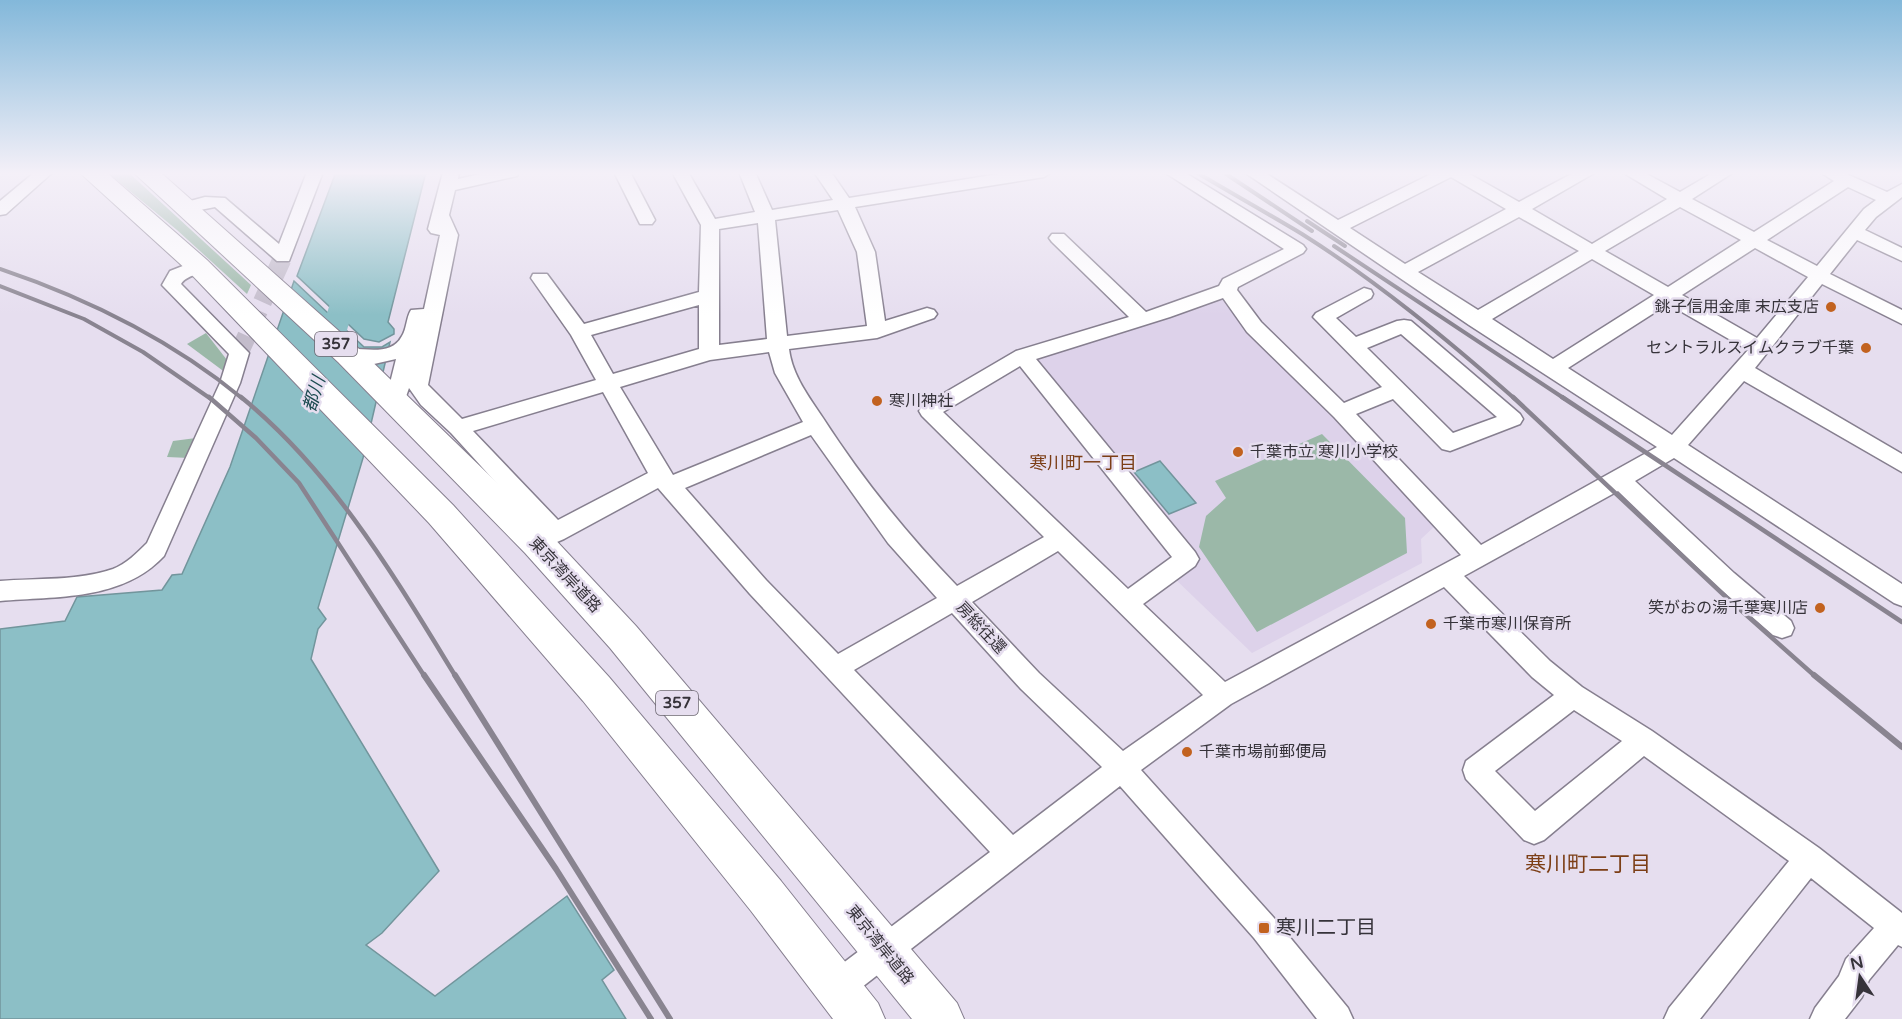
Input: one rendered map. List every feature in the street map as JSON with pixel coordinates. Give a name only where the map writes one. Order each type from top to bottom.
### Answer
[{"type":"highway","name":"357","points":[[145,220],[198,266],[441,514],[564,652],[766,896],[862,1019]]},
{"type":"highway","name":"東京湾岸道路","points":[[198,220],[289,300],[388,396],[546,538],[623,637],[941,1019]]},
{"type":"highway","points":[[388,396],[391,428],[395,437],[452,493],[679,757],[766,896]]},
{"type":"street","points":[[239,220],[283,257],[294,220]]},
{"type":"street","points":[[388,396],[412,340],[439,220]]},
{"type":"street","points":[[442,220],[449,234],[418,386],[428,400],[458,428],[546,538],[665,481],[815,425]]},
{"type":"street","points":[[707,220],[710,225],[709,354]]},
{"type":"street","points":[[710,225],[748,220]]},
{"type":"street","name":"房総往還","points":[[766,220],[779,345],[785,373],[815,425],[896,537],[1030,681],[1122,768],[1264,928],[1337,1019]]},
{"type":"street","points":[[852,220],[866,252],[877,331]]},
{"type":"street","points":[[1222,696],[929,411],[1023,356],[1227,290],[1230,283],[1298,249],[1250,220]]},
{"type":"street","points":[[1323,220],[1902,596]]},
{"type":"street","points":[[1336,228],[1353,220]]},
{"type":"street","points":[[1404,272],[1500,220]]},
{"type":"street","points":[[1535,220],[1760,348]]},
{"type":"street","points":[[1476,320],[1643,220]]},
{"type":"street","points":[[1716,220],[1902,318]]},
{"type":"street","points":[[1554,368],[1786,220]]},
{"type":"street","points":[[837,987],[1122,768],[1222,696],[1620,480],[1673,448],[1742,370],[1865,220]]},
{"type":"street","points":[[1855,232],[1902,255]]},
{"type":"street","points":[[1058,238],[1142,319]]},
{"type":"street","points":[[0,591],[99,582],[121,576],[142,564],[156,549],[230,383],[239,353],[171,285],[177,275],[198,266]]},
{"type":"street","points":[[540,278],[579,332],[665,481],[758,587],[1011,853]]},
{"type":"street","points":[[1227,290],[1254,327],[1341,412],[1477,556]]},
{"type":"street","points":[[1353,346],[1404,326],[1513,419],[1450,443],[1323,317],[1364,294]]},
{"type":"street","points":[[579,332],[708,296]]},
{"type":"street","points":[[458,428],[709,354],[877,331],[927,314]]},
{"type":"street","points":[[348,355],[365,359],[381,358],[401,349],[412,340]]},
{"type":"street","points":[[1023,356],[1187,559],[1126,603]]},
{"type":"street","points":[[1742,370],[1902,464]]},
{"type":"street","points":[[1341,412],[1395,390]]},
{"type":"street","points":[[1620,480],[1726,580],[1782,628]]},
{"type":"street","points":[[836,668],[1060,538]]},
{"type":"street","points":[[1446,573],[1541,669],[1573,695],[1643,740],[1809,858],[1899,929],[1857,970],[1851,986],[1826,1019]]},
{"type":"street","points":[[1573,695],[1476,770],[1534,830],[1643,740]]},
{"type":"street","points":[[1680,1019],[1809,858]]},
{"type":"shaded area","points":[[164,220],[180,220],[251,285],[247,294]]},
{"type":"shaded area","name":"千葉市立 寒川小学校","points":[[1215,298],[1228,300],[1257,342],[1298,377],[1435,526],[1421,539],[1422,563],[1252,653],[1172,576],[1197,560],[1038,362],[1037,357]]},
{"type":"shaded area","points":[[206,333],[227,360],[226,373],[187,344]]},
{"type":"shaded area","points":[[1322,434],[1405,518],[1407,553],[1257,632],[1199,547],[1206,516],[1226,498],[1215,481]]},
{"type":"shaded area","points":[[196,438],[189,458],[167,457],[173,441]]},
{"type":"water","points":[[318,220],[414,220],[388,322],[394,329],[394,334],[379,342],[364,339],[297,276]]},
{"type":"water","points":[[294,281],[364,347],[382,347],[390,342],[363,458],[318,608],[326,619],[318,629],[311,659],[439,871],[382,933],[366,945],[435,996],[567,896],[614,970],[602,980],[626,1019],[0,1019],[0,629],[65,621],[77,597],[162,590],[172,575],[182,574],[230,467]]},
{"type":"water","points":[[1160,461],[1196,503],[1169,514],[1134,472]]},
{"type":"waterway","name":"都川","points":[[325,361],[351,275]]},
{"type":"tunnel","points":[[239,353],[283,257]]},
{"type":"railway","points":[[1277,220],[1330,252],[1385,292],[1515,399]]},
{"type":"railway","points":[[1295,220],[1312,231]]},
{"type":"railway","points":[[1307,221],[1345,246]]},
{"type":"railway","points":[[1334,246],[1565,399]]},
{"type":"railway","points":[[0,269],[97,307],[158,339],[215,377],[243,399]]},
{"type":"railway","points":[[0,286],[84,319],[143,352],[211,399]]},
{"type":"railway","points":[[209,397],[256,438],[299,483],[425,677]]},
{"type":"railway","points":[[241,397],[274,427],[334,492],[385,564],[456,677]]},
{"type":"railway","points":[[1513,397],[1726,597],[1816,677]]},
{"type":"railway","points":[[1562,397],[1902,622]]},
{"type":"railway","points":[[424,675],[556,869],[651,1019]]},
{"type":"railway","points":[[455,675],[670,1019]]},
{"type":"railway","points":[[1814,675],[1902,747]]},
{"type":"place","name":"銚子信用金庫 末広支店","points":[[1831,307]]},
{"type":"place","name":"セントラルスイムクラブ千葉","points":[[1866,348]]},
{"type":"place","name":"寒川神社","points":[[877,401]]},
{"type":"place","name":"千葉市立 寒川小学校","points":[[1238,452]]},
{"type":"place","name":"笑がおの湯千葉寒川店","points":[[1820,608]]},
{"type":"place","name":"千葉市寒川保育所","points":[[1431,624]]},
{"type":"place","name":"千葉市場前郵便局","points":[[1187,752]]},
{"type":"place","name":"寒川二丁目","points":[[1264,928]]},
{"type":"district","name":"寒川町一丁目","points":[[1083,463]]},
{"type":"district","name":"寒川町二丁目","points":[[1588,864]]}]
